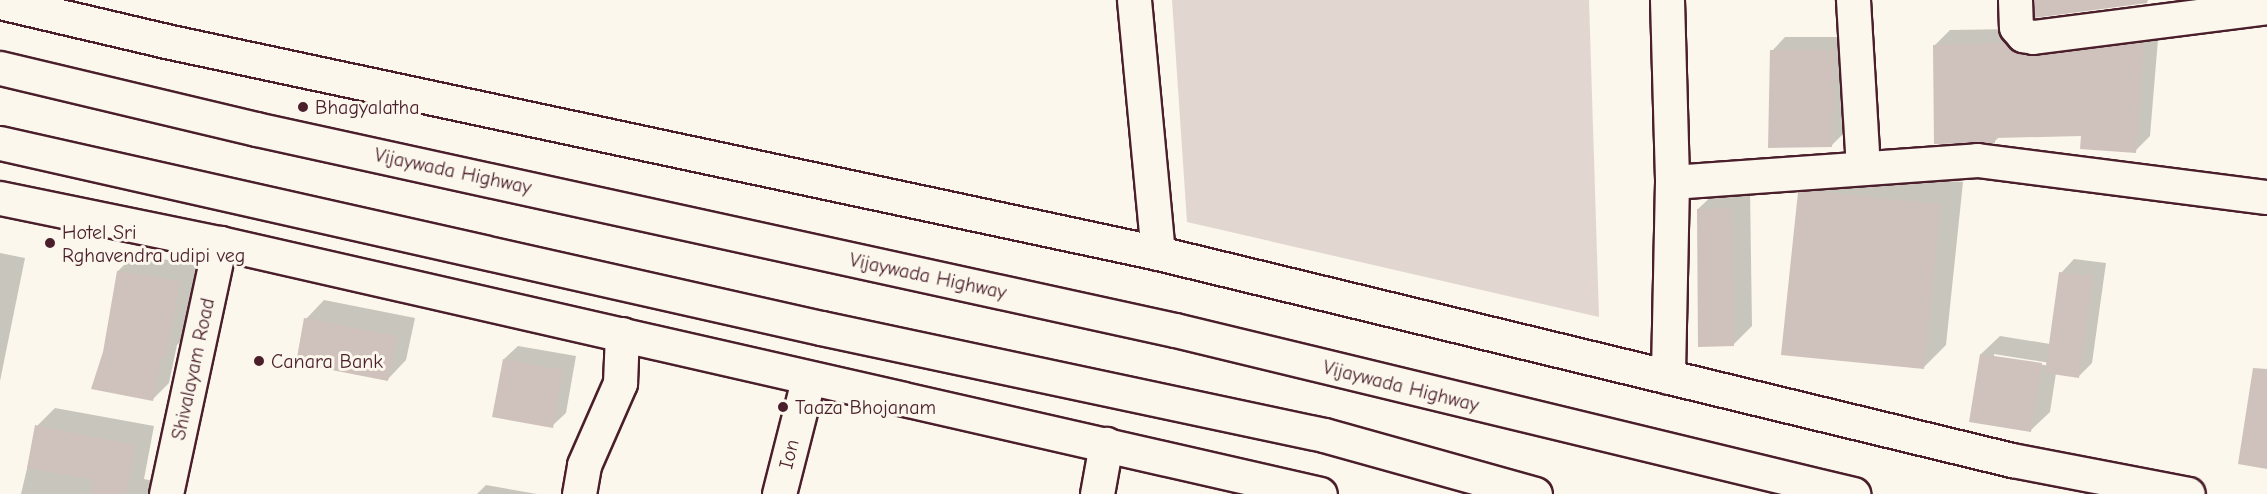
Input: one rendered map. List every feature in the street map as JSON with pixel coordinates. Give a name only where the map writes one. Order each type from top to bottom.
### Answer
[{"type":"main road","points":[[1134,0],[1158,253]]},
{"type":"main road","points":[[1667,0],[1672,182],[1668,377]]},
{"type":"main road","points":[[1853,0],[1863,166]]},
{"type":"main road","points":[[2015,0],[2016,27],[2023,35],[2033,37],[2178,10],[2267,8]]},
{"type":"main road","points":[[0,2],[166,41],[1158,253],[2012,460],[2188,494]]},
{"type":"main road","name":"Vijaywada Highway","points":[[0,68],[256,129],[1175,330],[1853,494]]},
{"type":"main road","points":[[0,143],[810,326],[1324,435],[1535,494]]},
{"type":"main road","points":[[1672,182],[1863,166],[1977,160],[2267,197]]},
{"type":"main road","points":[[0,198],[220,243],[622,334],[808,380],[1106,444],[1225,483],[1320,494]]},
{"type":"main road","name":"Shivalayam Road","points":[[166,494],[220,243]]},
{"type":"main road","points":[[579,494],[584,465],[620,383],[622,334]]},
{"type":"main road","name":"Ion","points":[[779,494],[808,380]]},
{"type":"main road","points":[[1097,494],[1106,444]]},
{"type":"shaded area","points":[[1172,0],[1589,0],[1599,317],[1187,222]]},
{"type":"building","points":[[2034,0],[2148,0],[2147,3],[2034,18]]},
{"type":"building","points":[[2144,42],[2136,153],[2080,149],[2081,136],[1995,138],[1995,143],[1934,144],[1933,45],[2005,43],[2019,53],[2035,56]]},
{"type":"building","points":[[1770,50],[1835,50],[1832,147],[1768,148]]},
{"type":"building","points":[[1809,191],[1941,204],[1924,369],[1781,355],[1798,192]]},
{"type":"building","points":[[1732,208],[1734,346],[1698,347],[1697,209]]},
{"type":"building","points":[[117,271],[180,281],[166,358],[162,357],[153,401],[91,389],[103,352]]},
{"type":"building","points":[[2059,272],[2093,276],[2079,378],[2045,373]]},
{"type":"building","points":[[304,318],[397,336],[388,381],[296,363]]},
{"type":"building","points":[[1980,354],[2042,363],[2031,432],[1969,422]]},
{"type":"building","points":[[503,359],[563,370],[553,428],[492,417]]},
{"type":"building","points":[[2253,368],[2267,369],[2267,469],[2238,464]]},
{"type":"building","points":[[35,425],[136,445],[126,494],[91,494],[94,480],[27,468]]},
{"type":"place","name":"Bhagyalatha","points":[[303,107]]},
{"type":"place","name":"Hotel Sri Rghavendra udipi veg","points":[[50,243]]},
{"type":"place","name":"Canara Bank","points":[[259,361]]},
{"type":"place","name":"Taaza Bhojanam","points":[[783,407]]}]
